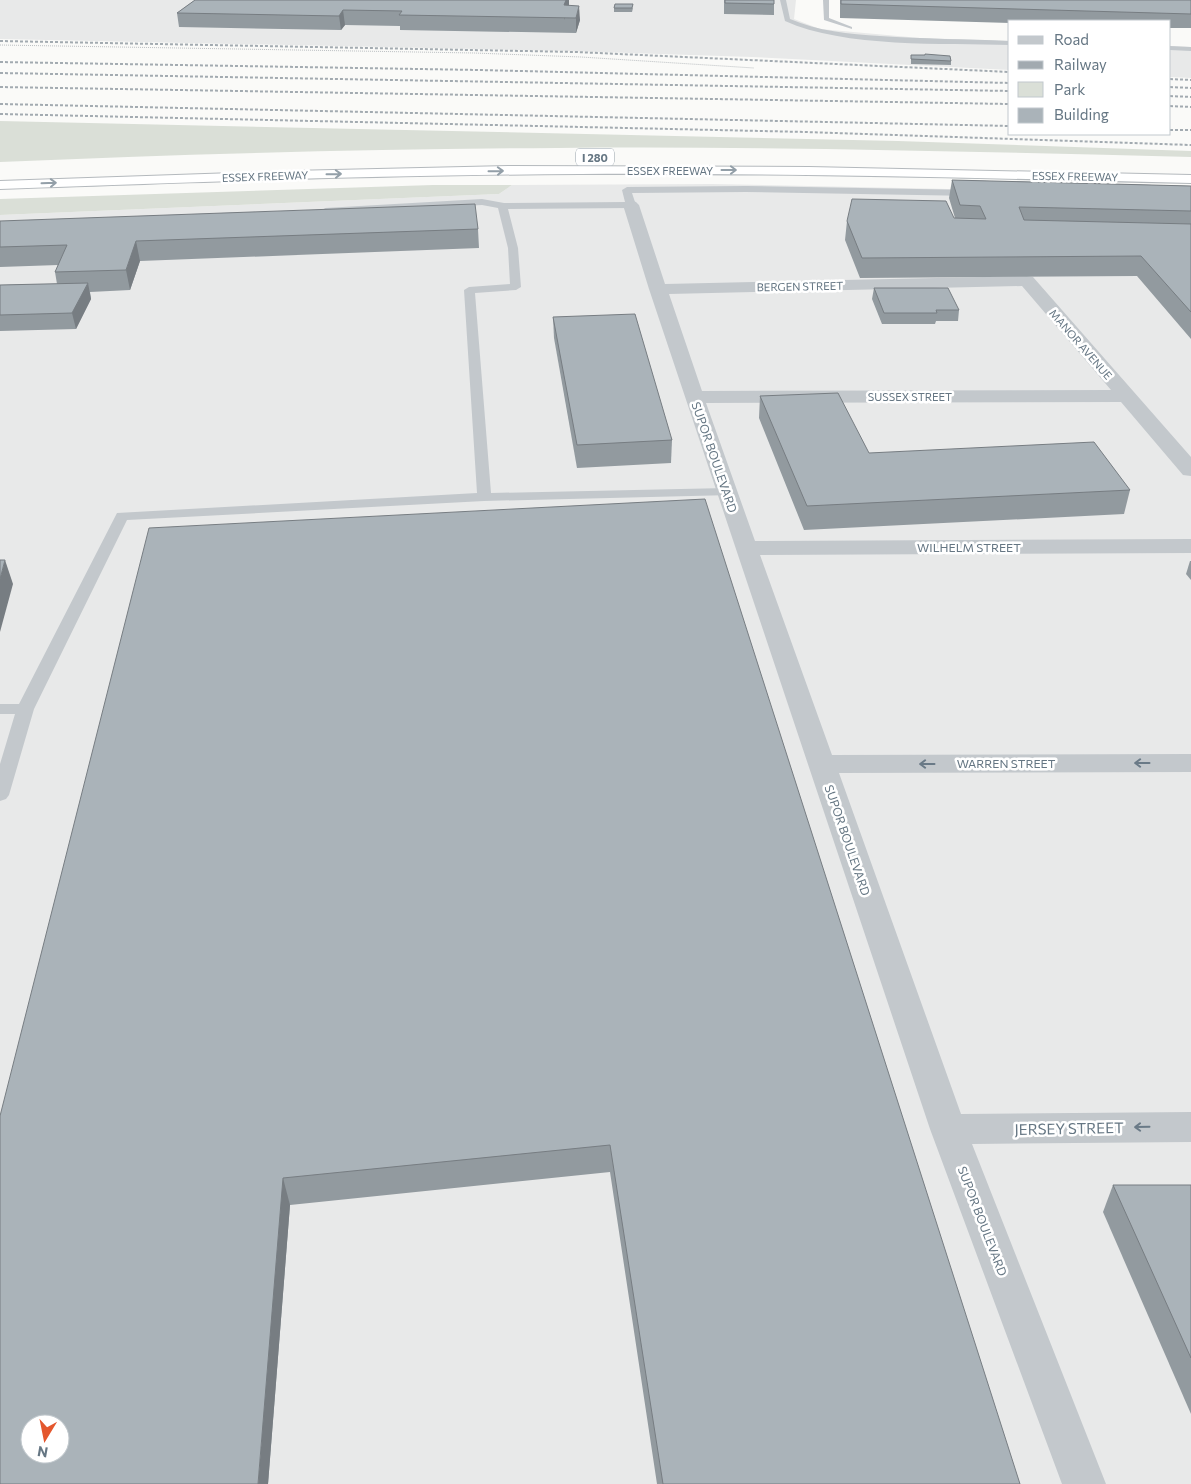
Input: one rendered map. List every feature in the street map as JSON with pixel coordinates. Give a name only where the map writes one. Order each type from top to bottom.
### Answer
[{"type":"highway","name":"ESSEX FREEWAY","points":[[0,172],[303,161],[600,157],[851,159],[1191,166]]},
{"type":"highway","name":"ESSEX FREEWAY","points":[[0,185],[308,174],[578,170],[844,172],[1191,179]]},
{"type":"street","name":"SUPOR BOULEVARD","points":[[629,197],[694,397],[948,1129],[1084,1484]]},
{"type":"street","name":"MANOR AVENUE","points":[[942,284],[1027,281],[1191,470]]},
{"type":"street","name":"BERGEN STREET","points":[[658,288],[942,284]]},
{"type":"street","name":"SUSSEX STREET","points":[[694,397],[1126,396]]},
{"type":"street","name":"WILHELM STREET","points":[[746,548],[1191,546]]},
{"type":"street","name":"WARREN STREET","points":[[821,764],[1191,762]]},
{"type":"street","name":"JERSEY STREET","points":[[948,1129],[1191,1127]]},
{"type":"lane","points":[[783,0],[787,20],[799,26],[816,30],[902,39],[1008,43]]},
{"type":"lane","points":[[826,0],[826,19],[855,29],[899,33],[1008,37]]},
{"type":"lane","points":[[1171,41],[1191,42]]},
{"type":"lane","points":[[1171,48],[1191,48]]},
{"type":"lane","points":[[318,210],[482,202],[504,206],[746,189],[985,193]]},
{"type":"lane","points":[[484,497],[469,290],[516,287],[513,248],[502,206],[504,206]]},
{"type":"lane","points":[[0,795],[25,709],[122,516],[484,497],[727,492]]},
{"type":"lane","points":[[0,709],[25,709]]},
{"type":"path","points":[[0,45],[474,53],[581,57],[754,68]]},
{"type":"shaded area","points":[[0,0],[796,0],[794,19],[820,29],[920,38],[1008,41],[1008,70],[752,57],[568,51],[0,39]]},
{"type":"shaded area","points":[[1171,46],[1191,47],[1191,78],[1171,77]]},
{"type":"shaded area","points":[[712,184],[1191,194],[1191,1484],[0,1484],[0,215],[499,194],[512,185]]},
{"type":"green space","points":[[0,121],[898,141],[1191,151],[1191,157],[874,150],[636,148],[208,154],[0,162]]},
{"type":"green space","points":[[433,185],[512,185],[499,194],[0,215],[0,199]]},
{"type":"building","points":[[195,0],[566,0],[564,5],[579,6],[576,18],[399,15],[402,11],[343,10],[339,16],[177,13]]},
{"type":"building","points":[[725,0],[774,0],[774,4],[725,3]]},
{"type":"building","points":[[841,0],[1191,0],[1191,14],[841,4]]},
{"type":"building","points":[[615,4],[633,4],[632,8],[614,8]]},
{"type":"building","points":[[911,55],[950,56],[951,61],[911,59]]},
{"type":"building","points":[[952,180],[1191,186],[1191,211],[1019,207],[1024,220],[1191,224],[1191,312],[1141,256],[862,258],[847,221],[852,199],[946,201],[954,218],[986,219],[980,206],[960,205]]},
{"type":"building","points":[[475,204],[478,229],[136,241],[126,270],[55,272],[67,245],[0,247],[0,221]]},
{"type":"building","points":[[88,283],[72,313],[0,315],[0,285]]},
{"type":"building","points":[[874,288],[948,288],[959,310],[936,310],[937,313],[884,313]]},
{"type":"building","points":[[635,314],[672,440],[577,445],[553,317]]},
{"type":"building","points":[[838,393],[869,453],[1094,442],[1130,490],[807,506],[760,396]]},
{"type":"building","points":[[705,499],[1020,1484],[663,1484],[610,1145],[283,1178],[258,1484],[0,1484],[0,1116],[149,528]]},
{"type":"building","points":[[0,560],[5,560],[0,579]]},
{"type":"building","points":[[1113,1185],[1191,1185],[1191,1358]]},
{"type":"railway","points":[[0,41],[576,52],[1008,72]]},
{"type":"railway","points":[[0,62],[479,70],[1008,83]]},
{"type":"railway","points":[[0,73],[1008,91]]},
{"type":"railway","points":[[1171,79],[1191,80]]},
{"type":"railway","points":[[0,87],[1008,104]]},
{"type":"railway","points":[[1171,87],[1191,88]]},
{"type":"railway","points":[[1171,96],[1191,97]]},
{"type":"railway","points":[[0,104],[1008,126]]},
{"type":"railway","points":[[1171,106],[1191,107]]},
{"type":"railway","points":[[0,114],[806,132],[1191,145]]},
{"type":"railway","points":[[1171,130],[1191,130]]}]
